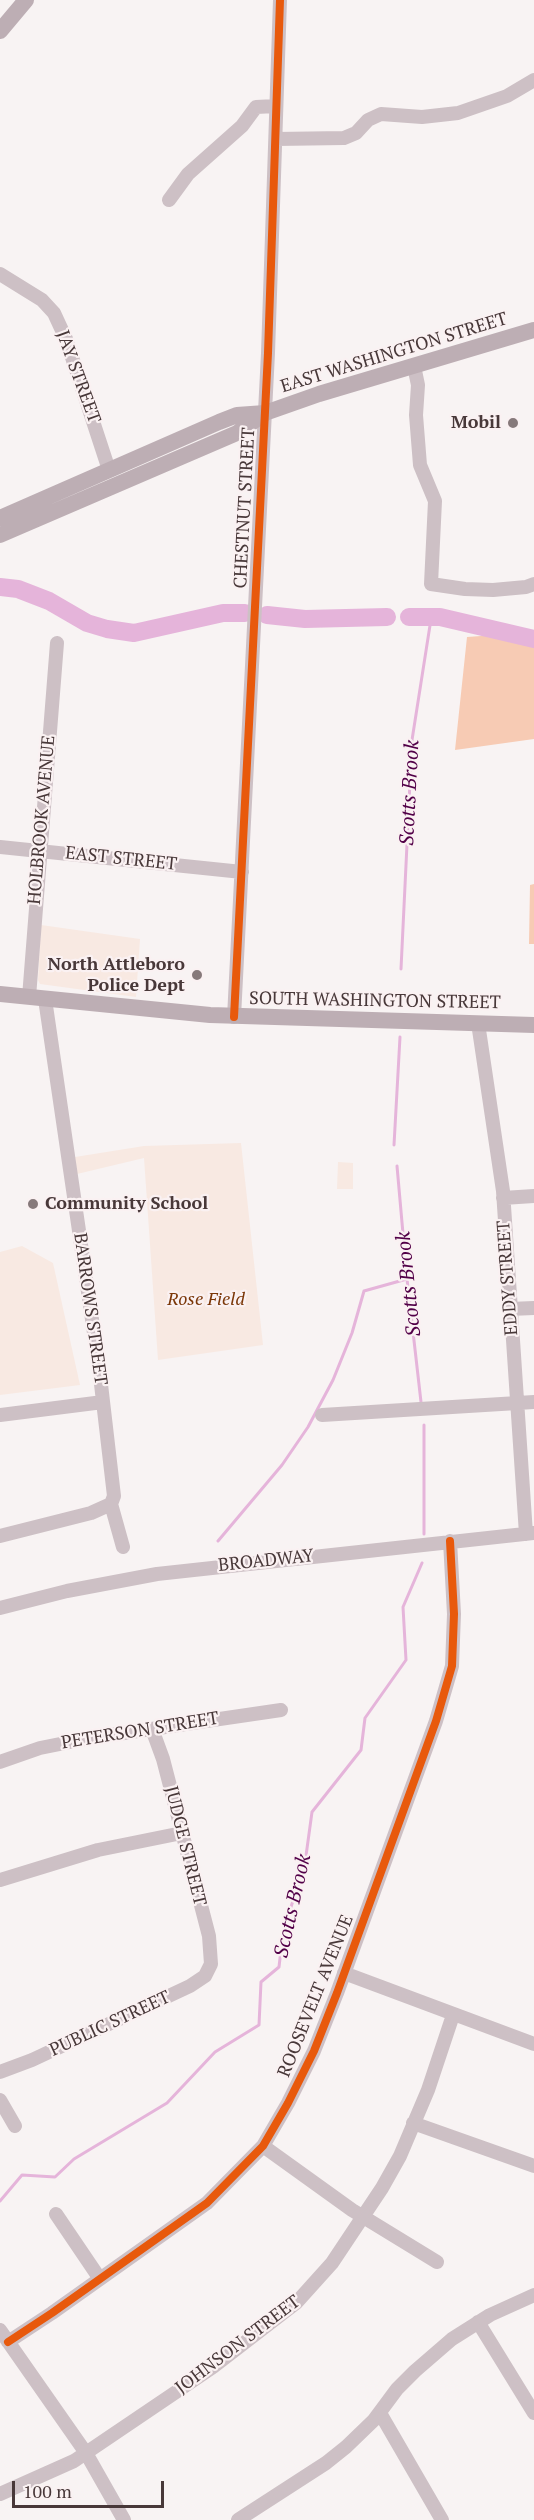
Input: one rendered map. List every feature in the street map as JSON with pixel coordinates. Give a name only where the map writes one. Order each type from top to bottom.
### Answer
[{"type":"main road","points":[[0,31],[26,0]]},
{"type":"main road","name":"EAST WASHINGTON STREET","points":[[0,518],[219,422],[237,416],[265,413],[319,394],[534,330]]},
{"type":"main road","name":"EAST WASHINGTON STREET","points":[[0,535],[237,432],[265,413]]},
{"type":"main road","name":"SOUTH WASHINGTON STREET","points":[[0,994],[234,1017],[534,1024]]},
{"type":"street","name":"CHESTNUT STREET","points":[[234,1017],[265,413],[280,0]]},
{"type":"street","points":[[276,139],[344,138],[356,133],[368,120],[381,114],[423,117],[458,113],[507,96],[534,80]]},
{"type":"street","points":[[169,200],[188,174],[242,126],[256,107],[276,106]]},
{"type":"street","name":"JAY STREET","points":[[0,274],[42,300],[54,313],[66,339],[109,470]]},
{"type":"street","points":[[414,366],[418,385],[416,415],[420,465],[428,479],[435,501],[431,584],[492,590],[531,587]]},
{"type":"street","name":"HOLBROOK AVENUE","points":[[37,998],[40,851],[57,643]]},
{"type":"street","name":"EAST STREET","points":[[0,847],[242,872]]},
{"type":"street","name":"BARROWS STREET","points":[[37,998],[103,1402],[114,1496],[111,1504],[123,1547]]},
{"type":"street","name":"EDDY STREET","points":[[478,1023],[503,1198],[517,1403],[530,1533]]},
{"type":"street","points":[[503,1198],[534,1196]]},
{"type":"street","points":[[510,1309],[534,1308]]},
{"type":"street","points":[[0,1415],[103,1402]]},
{"type":"street","points":[[322,1415],[534,1402]]},
{"type":"street","points":[[0,1536],[91,1513],[111,1504]]},
{"type":"street","name":"BROADWAY","points":[[0,1608],[67,1591],[157,1574],[530,1533]]},
{"type":"street","name":"ROOSEVELT AVENUE","points":[[4,2336],[100,2279],[207,2203],[263,2146],[288,2103],[314,2051],[344,1973],[436,1721],[452,1666],[454,1614],[450,1541]]},
{"type":"street","name":"PETERSON STREET","points":[[0,1762],[40,1748],[281,1710]]},
{"type":"street","name":"JUDGE STREET","points":[[153,1729],[163,1759],[209,1936],[211,1964]]},
{"type":"street","points":[[0,1880],[98,1850],[182,1833]]},
{"type":"street","name":"PUBLIC STREET","points":[[0,2072],[53,2050],[190,1986],[205,1976],[211,1964]]},
{"type":"street","points":[[344,1973],[534,2044]]},
{"type":"street","name":"JOHNSON STREET","points":[[0,2494],[74,2461],[213,2367],[296,2303],[332,2263],[382,2188],[400,2156],[428,2090],[453,2014]]},
{"type":"street","points":[[0,2100],[15,2126]]},
{"type":"street","points":[[413,2123],[534,2166]]},
{"type":"street","points":[[263,2146],[362,2217],[437,2262]]},
{"type":"street","points":[[56,2214],[100,2279]]},
{"type":"street","points":[[238,2520],[326,2463],[360,2434],[380,2413],[397,2389],[452,2339],[478,2322],[534,2295]]},
{"type":"street","points":[[478,2322],[534,2412]]},
{"type":"street","points":[[4,2336],[86,2453],[123,2520]]},
{"type":"street","points":[[380,2413],[442,2520]]},
{"type":"green space","points":[[41,925],[140,939],[136,997],[40,984],[38,980]]},
{"type":"green space","name":"Rose Field","points":[[241,1143],[263,1345],[158,1360],[144,1158],[77,1174],[75,1157],[144,1146]]},
{"type":"green space","points":[[338,1162],[353,1163],[353,1189],[337,1189]]},
{"type":"green space","points":[[22,1246],[53,1263],[80,1385],[0,1395],[0,1252]]},
{"type":"shaded area","points":[[509,634],[534,639],[534,739],[455,750],[467,637]]},
{"type":"shaded area","points":[[534,884],[534,944],[529,944],[530,885]]},
{"type":"waterway","points":[[0,587],[18,589],[49,601],[87,623],[134,633],[223,613],[245,613]]},
{"type":"waterway","points":[[267,615],[305,619],[387,617]]},
{"type":"waterway","points":[[409,617],[440,617],[534,639]]},
{"type":"waterway","name":"Scotts Brook","points":[[401,969],[412,740],[431,619]]},
{"type":"waterway","name":"Scotts Brook","points":[[394,1145],[400,1037]]},
{"type":"waterway","name":"Scotts Brook","points":[[397,1166],[421,1402]]},
{"type":"waterway","points":[[218,1541],[282,1465],[308,1427],[333,1380],[352,1333],[364,1291],[407,1279]]},
{"type":"waterway","name":"Scotts Brook","points":[[424,1425],[424,1534]]},
{"type":"waterway","name":"Scotts Brook","points":[[0,2201],[22,2175],[55,2177],[74,2159],[167,2103],[215,2052],[259,2025],[261,1982],[279,1967],[283,1932],[305,1863],[312,1812],[361,1750],[365,1718],[406,1660],[403,1607],[422,1563]]},
{"type":"cycle path","points":[[234,1017],[268,353],[280,0]]},
{"type":"cycle path","points":[[8,2342],[207,2203],[263,2146],[288,2103],[314,2051],[337,1993],[436,1721],[452,1666],[454,1614],[450,1541]]},
{"type":"place","name":"Mobil","points":[[513,423]]},
{"type":"place","name":"North Attleboro Police Dept","points":[[197,975]]},
{"type":"place","name":"Community School","points":[[33,1204]]}]
